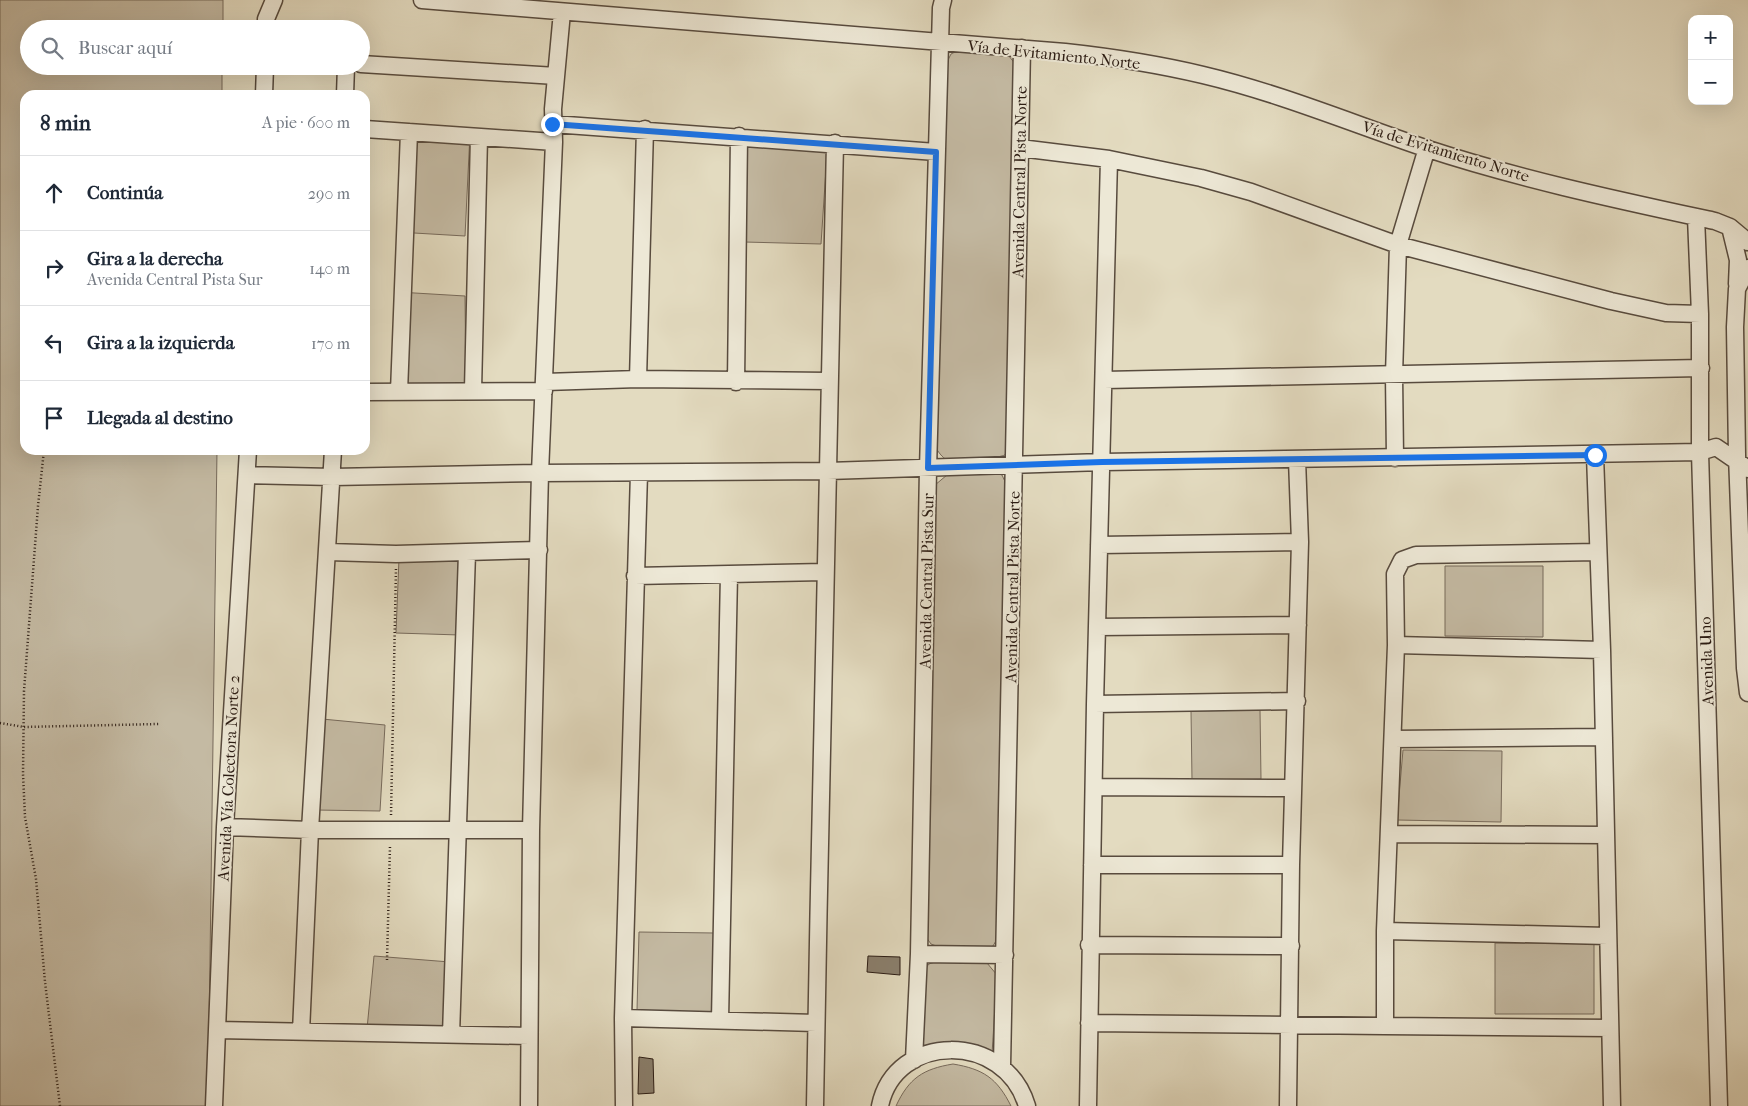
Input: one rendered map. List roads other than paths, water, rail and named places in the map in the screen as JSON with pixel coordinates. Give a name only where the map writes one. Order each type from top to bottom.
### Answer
[{"type":"street","points":[[266,20],[274,0]]},
{"type":"street","name":"Vía de Evitamiento Norte","points":[[422,0],[940,43],[1022,48],[1131,60],[1204,75],[1321,111],[1427,148],[1550,182],[1730,227]]},
{"type":"street","name":"Avenida Central Pista Sur","points":[[914,1060],[919,954],[936,152],[940,8],[943,0]]},
{"type":"street","points":[[529,1106],[532,830],[540,472],[554,142],[552,124],[562,12]]},
{"type":"street","name":"Avenida Central Pista Norte","points":[[1002,1066],[1022,48]]},
{"type":"street","points":[[370,65],[556,76]]},
{"type":"street","points":[[264,90],[265,75]]},
{"type":"street","points":[[345,90],[346,75]]},
{"type":"street","points":[[552,124],[645,129],[936,152]]},
{"type":"street","points":[[370,129],[554,142]]},
{"type":"street","points":[[638,379],[645,129]]},
{"type":"street","points":[[399,392],[409,132]]},
{"type":"street","points":[[736,382],[739,136]]},
{"type":"street","points":[[473,390],[479,137]]},
{"type":"street","points":[[815,1106],[824,572],[835,143]]},
{"type":"street","points":[[1020,148],[1109,159],[1200,178],[1251,192],[1398,245],[1611,301],[1666,313],[1700,314]]},
{"type":"street","points":[[1395,458],[1394,375],[1398,245],[1427,148]]},
{"type":"street","points":[[1088,1106],[1089,944],[1109,159]]},
{"type":"street","name":"Avenida Uno","points":[[1696,217],[1701,368],[1700,452],[1719,1106]]},
{"type":"street","points":[[1730,227],[1748,242]]},
{"type":"street","points":[[1730,227],[1738,260],[1745,668],[1748,693]]},
{"type":"street","points":[[1737,289],[1748,268]]},
{"type":"street","points":[[1104,380],[1701,368]]},
{"type":"street","points":[[370,392],[473,390],[638,379],[736,382],[828,381]]},
{"type":"street","points":[[247,475],[333,477],[540,472],[828,471],[1102,462],[1595,455],[1700,452],[1716,447],[1743,465]]},
{"type":"street","name":"Avenida Vía Colectora Norte 2","points":[[214,1106],[225,827],[248,455]]},
{"type":"street","points":[[301,1032],[310,830],[334,455]]},
{"type":"street","points":[[1595,455],[1602,650],[1612,1106]]},
{"type":"street","points":[[1288,1106],[1291,865],[1300,542],[1297,459]]},
{"type":"street","points":[[624,1106],[623,1018],[639,473]]},
{"type":"street","points":[[1099,545],[1300,542]]},
{"type":"street","points":[[328,552],[396,554],[539,550]]},
{"type":"street","points":[[1385,1026],[1385,931],[1396,645],[1395,574],[1402,560],[1416,554],[1598,552]]},
{"type":"street","points":[[451,1035],[467,553]]},
{"type":"street","points":[[635,576],[824,572]]},
{"type":"street","points":[[720,1020],[729,574]]},
{"type":"street","points":[[1097,627],[1298,625]]},
{"type":"street","points":[[1396,645],[1602,650]]},
{"type":"street","points":[[1095,704],[1297,701]]},
{"type":"street","points":[[1393,739],[1604,737]]},
{"type":"street","points":[[1094,787],[1293,788]]},
{"type":"street","points":[[225,827],[310,830],[532,830]]},
{"type":"street","points":[[1389,834],[1606,835]]},
{"type":"street","points":[[1092,865],[1291,865]]},
{"type":"street","points":[[1385,931],[1608,936]]},
{"type":"street","points":[[1089,944],[1291,946]]},
{"type":"street","points":[[919,954],[1005,955]]},
{"type":"street","points":[[623,1018],[816,1023]]},
{"type":"street","points":[[1089,1023],[1289,1027],[1610,1028]]},
{"type":"street","points":[[216,1030],[529,1036]]},
{"type":"street","points":[[880,1106],[888,1085],[900,1071],[914,1060],[931,1052],[950,1049],[986,1056],[1002,1066],[1015,1080],[1027,1106]]}]
